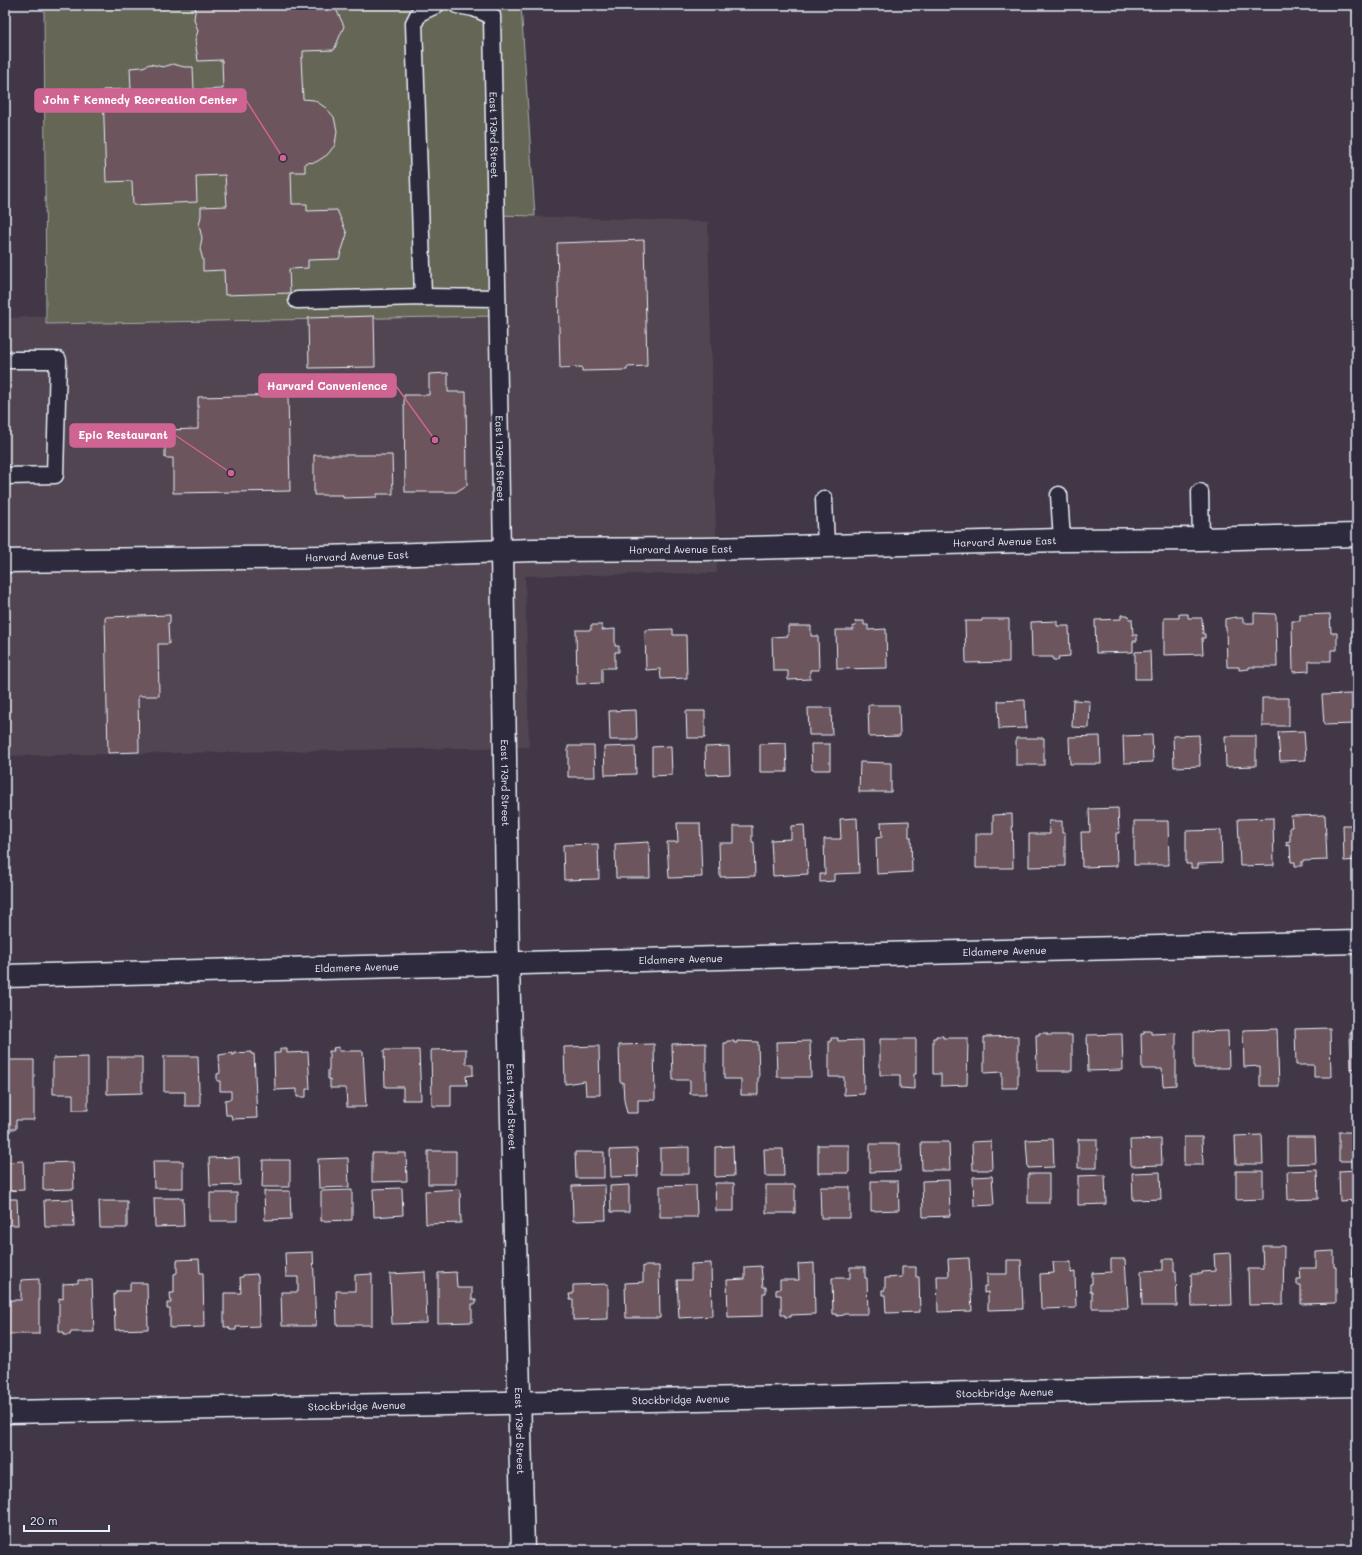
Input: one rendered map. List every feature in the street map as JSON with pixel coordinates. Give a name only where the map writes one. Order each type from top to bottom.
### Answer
[{"type":"street","name":"Harvard Avenue East","points":[[5,561],[325,557],[1062,540],[1201,539],[1357,535]]},
{"type":"street","name":"East 173rd Street","points":[[502,552],[508,963],[523,1550]]},
{"type":"street","name":"Eldamere Avenue","points":[[5,976],[1357,942]]},
{"type":"street","name":"Stockbridge Avenue","points":[[5,1412],[520,1403],[1357,1385]]},
{"type":"lane","points":[[423,297],[414,23],[419,13],[436,5]]},
{"type":"lane","name":"East 173rd Street","points":[[458,5],[474,8],[492,16],[502,552]]},
{"type":"lane","points":[[297,300],[423,297],[497,298]]},
{"type":"lane","points":[[5,360],[58,360],[55,475],[5,476]]},
{"type":"lane","points":[[1200,492],[1201,539]]},
{"type":"lane","points":[[1059,494],[1062,540]]},
{"type":"lane","points":[[824,499],[826,546]]},
{"type":"shaded area","points":[[1351,5],[1357,5],[1357,490]]},
{"type":"shaded area","points":[[496,215],[708,222],[717,573],[525,576],[529,747],[5,756],[5,318],[46,316],[46,324],[178,321]]},
{"type":"green space","points":[[44,5],[521,5],[535,216],[496,215],[497,316],[46,324]]},
{"type":"building","points":[[196,5],[334,5],[344,26],[334,50],[303,51],[303,58],[301,58],[303,99],[314,100],[326,108],[334,117],[337,131],[335,145],[327,155],[316,162],[305,163],[305,172],[291,172],[292,204],[307,204],[307,211],[337,210],[347,234],[339,259],[308,260],[308,268],[289,269],[290,293],[225,295],[224,270],[203,271],[203,260],[200,249],[202,238],[199,225],[201,207],[227,206],[225,175],[196,176],[197,202],[133,205],[132,181],[106,182],[103,90],[131,89],[130,68],[143,67],[150,64],[163,67],[173,64],[184,67],[193,67],[194,90],[223,89],[222,60],[198,61],[195,40],[198,31],[194,19]]},
{"type":"building","points":[[644,240],[647,366],[627,367],[627,370],[582,371],[582,367],[560,368],[557,243]]},
{"type":"building","points":[[374,316],[375,367],[309,368],[308,318]]},
{"type":"building","points":[[448,373],[448,392],[466,392],[467,485],[456,492],[405,492],[404,395],[429,395],[429,374]]},
{"type":"building","points":[[288,395],[290,491],[173,493],[173,458],[165,458],[165,430],[198,429],[198,397]]},
{"type":"building","points":[[314,455],[392,455],[393,494],[377,494],[377,497],[343,498],[343,495],[314,495]]},
{"type":"building","points":[[1254,613],[1275,614],[1276,616],[1277,667],[1249,667],[1249,669],[1239,670],[1239,667],[1227,667],[1225,619],[1236,617],[1243,618],[1243,623],[1254,623]]},
{"type":"building","points":[[1179,614],[1188,614],[1188,618],[1202,618],[1203,634],[1205,634],[1205,638],[1202,638],[1203,654],[1164,655],[1164,618],[1179,618]]},
{"type":"building","points":[[1330,614],[1331,633],[1337,633],[1337,650],[1331,650],[1331,661],[1309,661],[1309,671],[1293,672],[1292,621],[1300,621],[1300,615]]},
{"type":"building","points":[[170,615],[170,623],[168,623],[169,644],[158,644],[159,696],[138,696],[139,752],[108,753],[105,617]]},
{"type":"building","points":[[1121,615],[1128,615],[1129,619],[1132,619],[1133,635],[1137,635],[1137,641],[1133,641],[1133,652],[1096,653],[1095,620],[1121,619]]},
{"type":"building","points":[[982,619],[1009,619],[1009,662],[966,663],[965,621],[982,621]]},
{"type":"building","points":[[855,621],[864,621],[864,625],[868,625],[868,630],[886,629],[887,668],[837,669],[836,630],[853,630],[853,626],[856,626]]},
{"type":"building","points":[[1057,621],[1057,626],[1069,626],[1070,656],[1058,657],[1059,660],[1053,660],[1053,657],[1032,657],[1031,622]]},
{"type":"building","points":[[591,625],[602,625],[602,630],[615,629],[615,646],[619,646],[619,652],[615,652],[615,668],[602,668],[602,683],[577,684],[576,630],[591,630]]},
{"type":"building","points":[[788,626],[811,626],[811,636],[818,636],[819,670],[810,670],[810,679],[788,680],[788,671],[773,671],[772,637],[788,636]]},
{"type":"building","points":[[673,629],[673,635],[686,635],[687,678],[661,679],[660,669],[646,670],[645,630]]},
{"type":"building","points":[[1150,651],[1151,679],[1135,679],[1135,652]]},
{"type":"building","points":[[1352,694],[1354,724],[1324,725],[1322,695]]},
{"type":"building","points":[[1262,698],[1289,698],[1289,726],[1262,726]]},
{"type":"building","points":[[1025,700],[1026,728],[999,729],[998,701]]},
{"type":"building","points":[[1073,700],[1090,701],[1089,728],[1072,727]]},
{"type":"building","points":[[868,705],[899,705],[900,736],[869,737]]},
{"type":"building","points":[[808,708],[831,708],[832,735],[809,735]]},
{"type":"building","points":[[636,710],[637,740],[610,740],[609,711]]},
{"type":"building","points":[[686,711],[705,711],[705,738],[687,738]]},
{"type":"building","points":[[1304,731],[1306,760],[1280,761],[1278,732]]},
{"type":"building","points":[[1152,735],[1153,762],[1124,763],[1123,736]]},
{"type":"building","points":[[1199,735],[1200,766],[1174,767],[1173,736]]},
{"type":"building","points":[[1100,736],[1101,764],[1070,764],[1069,737]]},
{"type":"building","points":[[1225,736],[1256,736],[1256,766],[1226,767]]},
{"type":"building","points":[[1016,738],[1044,738],[1044,765],[1016,765]]},
{"type":"building","points":[[786,743],[787,772],[760,772],[760,744]]},
{"type":"building","points":[[811,744],[830,744],[830,770],[812,770]]},
{"type":"building","points":[[568,746],[594,746],[595,777],[568,777]]},
{"type":"building","points":[[635,746],[636,774],[605,775],[604,747]]},
{"type":"building","points":[[671,746],[672,775],[652,776],[652,747]]},
{"type":"building","points":[[729,746],[730,774],[706,775],[705,747]]},
{"type":"building","points":[[860,762],[891,763],[891,792],[859,792]]},
{"type":"building","points":[[1118,808],[1119,833],[1116,833],[1117,866],[1082,867],[1081,832],[1090,832],[1089,809]]},
{"type":"building","points":[[1012,814],[1013,868],[976,868],[976,834],[993,834],[993,815]]},
{"type":"building","points":[[1325,815],[1327,860],[1302,861],[1302,866],[1295,866],[1295,862],[1291,862],[1290,845],[1287,846],[1286,842],[1290,841],[1290,827],[1292,827],[1291,816]]},
{"type":"building","points":[[857,818],[859,873],[834,874],[834,881],[820,882],[820,874],[825,874],[824,839],[841,839],[840,819]]},
{"type":"building","points":[[1273,818],[1274,865],[1240,866],[1238,819]]},
{"type":"building","points":[[909,821],[912,872],[877,874],[876,838],[882,837],[881,822]]},
{"type":"building","points":[[1049,821],[1062,821],[1062,833],[1065,833],[1065,866],[1029,867],[1029,834],[1050,834]]},
{"type":"building","points":[[1134,821],[1168,821],[1169,865],[1134,865]]},
{"type":"building","points":[[677,823],[700,823],[702,877],[669,878],[667,842],[678,842]]},
{"type":"building","points":[[804,825],[808,874],[773,876],[771,840],[791,839],[791,826]]},
{"type":"building","points":[[1343,825],[1357,825],[1357,860],[1344,861]]},
{"type":"building","points":[[734,826],[752,826],[755,876],[720,877],[719,843],[734,843]]},
{"type":"building","points":[[1221,830],[1222,863],[1198,864],[1198,868],[1191,868],[1191,864],[1186,864],[1186,831]]},
{"type":"building","points":[[649,842],[650,878],[616,878],[615,844]]},
{"type":"building","points":[[598,844],[599,879],[564,880],[563,845]]},
{"type":"building","points":[[1330,1028],[1331,1077],[1314,1077],[1314,1065],[1296,1065],[1295,1029]]},
{"type":"building","points":[[1277,1029],[1279,1086],[1260,1086],[1260,1066],[1244,1067],[1243,1030]]},
{"type":"building","points":[[1144,1031],[1151,1031],[1151,1034],[1176,1033],[1176,1085],[1163,1086],[1162,1069],[1142,1069],[1141,1034],[1144,1034]]},
{"type":"building","points":[[1228,1031],[1229,1068],[1194,1068],[1194,1032]]},
{"type":"building","points":[[1357,1032],[1357,1068],[1351,1069],[1350,1033]]},
{"type":"building","points":[[1039,1033],[1047,1033],[1047,1035],[1072,1035],[1072,1071],[1037,1071],[1036,1035],[1039,1035]]},
{"type":"building","points":[[1122,1034],[1123,1070],[1088,1071],[1087,1035]]},
{"type":"building","points":[[936,1036],[943,1036],[943,1038],[968,1038],[967,1085],[941,1086],[941,1074],[933,1074],[933,1038],[936,1038]]},
{"type":"building","points":[[1018,1036],[1018,1088],[1002,1088],[1002,1072],[984,1073],[984,1037]]},
{"type":"building","points":[[831,1038],[838,1038],[838,1041],[863,1040],[864,1094],[844,1095],[844,1077],[829,1077],[829,1041],[831,1041]]},
{"type":"building","points":[[880,1039],[916,1039],[916,1074],[914,1074],[914,1089],[900,1088],[900,1075],[880,1075]]},
{"type":"building","points":[[727,1041],[734,1041],[734,1043],[737,1043],[737,1041],[758,1042],[758,1095],[741,1095],[741,1079],[724,1079],[724,1043],[727,1043]]},
{"type":"building","points":[[810,1041],[811,1077],[777,1077],[776,1042]]},
{"type":"building","points":[[706,1043],[706,1094],[690,1094],[690,1080],[673,1080],[672,1044]]},
{"type":"building","points":[[654,1044],[655,1100],[638,1100],[638,1113],[627,1113],[624,1100],[623,1082],[620,1082],[619,1045]]},
{"type":"building","points":[[599,1046],[600,1095],[586,1095],[585,1081],[565,1084],[564,1047]]},
{"type":"building","points":[[339,1047],[339,1051],[363,1051],[366,1107],[347,1107],[346,1088],[330,1088],[330,1079],[328,1079],[329,1051],[334,1051],[333,1048]]},
{"type":"building","points":[[280,1049],[287,1049],[287,1053],[308,1052],[310,1089],[306,1089],[306,1097],[297,1097],[297,1089],[275,1090],[274,1053],[280,1053]]},
{"type":"building","points":[[466,1049],[466,1064],[473,1064],[473,1075],[466,1076],[467,1085],[451,1085],[451,1106],[432,1106],[431,1050]]},
{"type":"building","points":[[384,1050],[419,1050],[421,1100],[403,1100],[403,1087],[385,1087]]},
{"type":"building","points":[[251,1052],[251,1054],[254,1054],[257,1118],[232,1119],[231,1115],[226,1115],[225,1100],[231,1099],[231,1091],[220,1091],[220,1081],[217,1081],[217,1074],[220,1073],[219,1055],[232,1053],[232,1055],[234,1055],[234,1053]]},
{"type":"building","points":[[164,1056],[198,1056],[200,1106],[185,1106],[185,1092],[164,1092]]},
{"type":"building","points":[[88,1057],[88,1110],[73,1110],[73,1094],[53,1094],[53,1058]]},
{"type":"building","points":[[107,1057],[142,1057],[142,1093],[107,1094]]},
{"type":"building","points":[[5,1060],[34,1060],[34,1120],[16,1120],[16,1129],[9,1129],[9,1097],[5,1097]]},
{"type":"building","points":[[1339,1132],[1357,1132],[1357,1161],[1339,1161]]},
{"type":"building","points":[[1262,1135],[1263,1164],[1236,1164],[1235,1136]]},
{"type":"building","points":[[1184,1137],[1202,1137],[1203,1165],[1184,1165]]},
{"type":"building","points":[[1287,1137],[1315,1137],[1316,1163],[1287,1164]]},
{"type":"building","points":[[1053,1139],[1054,1167],[1028,1168],[1026,1140]]},
{"type":"building","points":[[1078,1139],[1097,1139],[1097,1168],[1078,1168]]},
{"type":"building","points":[[1161,1139],[1162,1165],[1131,1166],[1130,1140]]},
{"type":"building","points":[[991,1141],[992,1170],[973,1170],[972,1142]]},
{"type":"building","points":[[921,1142],[949,1142],[950,1170],[922,1170]]},
{"type":"building","points":[[870,1144],[900,1144],[900,1171],[870,1172]]},
{"type":"building","points":[[818,1145],[849,1145],[849,1173],[818,1173]]},
{"type":"building","points":[[733,1146],[734,1176],[715,1177],[715,1147]]},
{"type":"building","points":[[689,1147],[689,1174],[660,1174],[660,1148]]},
{"type":"building","points":[[637,1149],[638,1176],[611,1177],[610,1150]]},
{"type":"building","points":[[764,1149],[783,1149],[784,1176],[765,1176]]},
{"type":"building","points":[[428,1151],[456,1151],[456,1184],[428,1184]]},
{"type":"building","points":[[575,1152],[604,1152],[604,1178],[576,1178]]},
{"type":"building","points":[[372,1153],[406,1153],[407,1181],[372,1182]]},
{"type":"building","points":[[239,1157],[240,1185],[210,1186],[209,1158]]},
{"type":"building","points":[[348,1158],[349,1187],[319,1188],[318,1159]]},
{"type":"building","points":[[263,1160],[290,1160],[290,1187],[262,1187]]},
{"type":"building","points":[[23,1161],[24,1190],[5,1191],[5,1162]]},
{"type":"building","points":[[153,1161],[183,1161],[183,1188],[154,1188]]},
{"type":"building","points":[[73,1162],[74,1189],[43,1190],[43,1163]]},
{"type":"building","points":[[1317,1170],[1318,1199],[1288,1200],[1287,1171]]},
{"type":"building","points":[[1357,1170],[1357,1200],[1340,1201],[1339,1171]]},
{"type":"building","points":[[1236,1171],[1263,1171],[1263,1199],[1236,1200]]},
{"type":"building","points":[[1160,1172],[1161,1199],[1133,1200],[1132,1173]]},
{"type":"building","points":[[1028,1174],[1049,1174],[1049,1203],[1028,1203]]},
{"type":"building","points":[[1105,1175],[1106,1204],[1078,1205],[1078,1176]]},
{"type":"building","points":[[992,1176],[994,1205],[974,1206],[973,1177]]},
{"type":"building","points":[[949,1180],[950,1216],[923,1217],[922,1181]]},
{"type":"building","points":[[871,1181],[898,1181],[899,1210],[871,1211]]},
{"type":"building","points":[[715,1183],[734,1183],[734,1211],[716,1211]]},
{"type":"building","points":[[605,1185],[606,1220],[573,1221],[572,1186]]},
{"type":"building","points":[[629,1185],[629,1212],[611,1212],[610,1186]]},
{"type":"building","points":[[696,1185],[697,1217],[660,1217],[660,1186]]},
{"type":"building","points":[[766,1185],[795,1185],[795,1213],[766,1213]]},
{"type":"building","points":[[820,1187],[850,1187],[850,1218],[821,1218]]},
{"type":"building","points":[[402,1188],[403,1215],[374,1217],[373,1189]]},
{"type":"building","points":[[460,1189],[461,1223],[426,1224],[425,1191]]},
{"type":"building","points":[[352,1190],[352,1220],[321,1221],[321,1191]]},
{"type":"building","points":[[264,1191],[290,1191],[291,1219],[265,1220]]},
{"type":"building","points":[[210,1193],[237,1193],[237,1221],[210,1221]]},
{"type":"building","points":[[154,1198],[183,1198],[184,1226],[155,1227]]},
{"type":"building","points":[[5,1199],[17,1199],[18,1225],[5,1225]]},
{"type":"building","points":[[73,1199],[74,1227],[45,1227],[44,1200]]},
{"type":"building","points":[[99,1201],[127,1201],[127,1228],[100,1228]]},
{"type":"building","points":[[1262,1246],[1284,1246],[1283,1304],[1249,1305],[1248,1269],[1263,1269]]},
{"type":"building","points":[[1334,1251],[1334,1267],[1336,1267],[1336,1303],[1301,1304],[1301,1285],[1297,1285],[1297,1279],[1301,1279],[1300,1268],[1316,1268],[1316,1252]]},
{"type":"building","points":[[313,1252],[316,1326],[282,1326],[281,1292],[298,1292],[298,1277],[286,1277],[285,1253]]},
{"type":"building","points":[[1230,1253],[1232,1305],[1192,1306],[1191,1274],[1202,1274],[1202,1272],[1215,1271],[1214,1254]]},
{"type":"building","points":[[969,1258],[972,1311],[938,1312],[937,1276],[949,1276],[948,1259]]},
{"type":"building","points":[[199,1259],[200,1273],[203,1273],[204,1327],[170,1328],[170,1309],[167,1309],[167,1303],[171,1303],[170,1293],[174,1293],[174,1274],[177,1273],[177,1260]]},
{"type":"building","points":[[1111,1259],[1125,1259],[1128,1308],[1092,1308],[1092,1292],[1090,1292],[1090,1284],[1092,1284],[1092,1273],[1111,1272]]},
{"type":"building","points":[[1163,1259],[1174,1259],[1174,1271],[1176,1271],[1177,1306],[1142,1306],[1141,1271],[1163,1270]]},
{"type":"building","points":[[1007,1260],[1021,1260],[1023,1309],[988,1310],[988,1292],[984,1293],[984,1286],[987,1286],[987,1274],[1007,1274]]},
{"type":"building","points":[[1053,1262],[1071,1262],[1071,1273],[1075,1272],[1076,1308],[1041,1309],[1040,1274],[1054,1273]]},
{"type":"building","points":[[711,1263],[712,1316],[679,1318],[677,1280],[691,1280],[691,1264]]},
{"type":"building","points":[[814,1263],[815,1314],[791,1315],[791,1317],[781,1315],[781,1295],[776,1295],[776,1290],[780,1289],[780,1280],[799,1280],[798,1264]]},
{"type":"building","points":[[643,1266],[659,1266],[660,1318],[626,1318],[625,1283],[643,1282]]},
{"type":"building","points":[[761,1266],[763,1287],[766,1287],[766,1293],[763,1293],[763,1316],[728,1317],[727,1280],[745,1279],[745,1267]]},
{"type":"building","points":[[1357,1266],[1357,1302],[1353,1302],[1353,1283],[1351,1283],[1350,1278],[1353,1278],[1352,1267]]},
{"type":"building","points":[[850,1267],[865,1267],[865,1278],[867,1278],[868,1314],[844,1314],[837,1316],[837,1314],[833,1314],[832,1278],[850,1278]]},
{"type":"building","points":[[902,1267],[916,1267],[916,1277],[919,1277],[920,1312],[886,1313],[885,1295],[882,1295],[882,1290],[885,1290],[885,1278],[902,1277]]},
{"type":"building","points":[[425,1272],[427,1323],[392,1324],[390,1274]]},
{"type":"building","points":[[456,1272],[457,1288],[472,1288],[472,1299],[476,1299],[476,1304],[472,1304],[472,1322],[438,1323],[438,1273]]},
{"type":"building","points":[[257,1274],[259,1326],[236,1327],[236,1330],[230,1330],[229,1327],[224,1327],[224,1293],[241,1293],[240,1277],[243,1277],[243,1275]]},
{"type":"building","points":[[372,1274],[372,1325],[337,1325],[336,1291],[355,1291],[355,1275]]},
{"type":"building","points":[[39,1279],[39,1334],[5,1334],[5,1300],[21,1300],[21,1280]]},
{"type":"building","points":[[78,1280],[92,1280],[94,1332],[71,1332],[70,1335],[64,1335],[64,1332],[59,1332],[59,1298],[63,1299],[63,1284],[78,1283]]},
{"type":"building","points":[[130,1283],[147,1283],[148,1329],[115,1330],[114,1294],[116,1294],[116,1291],[130,1291]]},
{"type":"building","points":[[608,1284],[608,1319],[573,1320],[573,1300],[570,1300],[569,1294],[573,1294],[573,1285]]},
{"type":"place","name":"John F Kennedy Recreation Center","points":[[283,158]]},
{"type":"place","name":"Harvard Convenience","points":[[435,440]]},
{"type":"place","name":"Epic Restaurant","points":[[231,473]]}]
